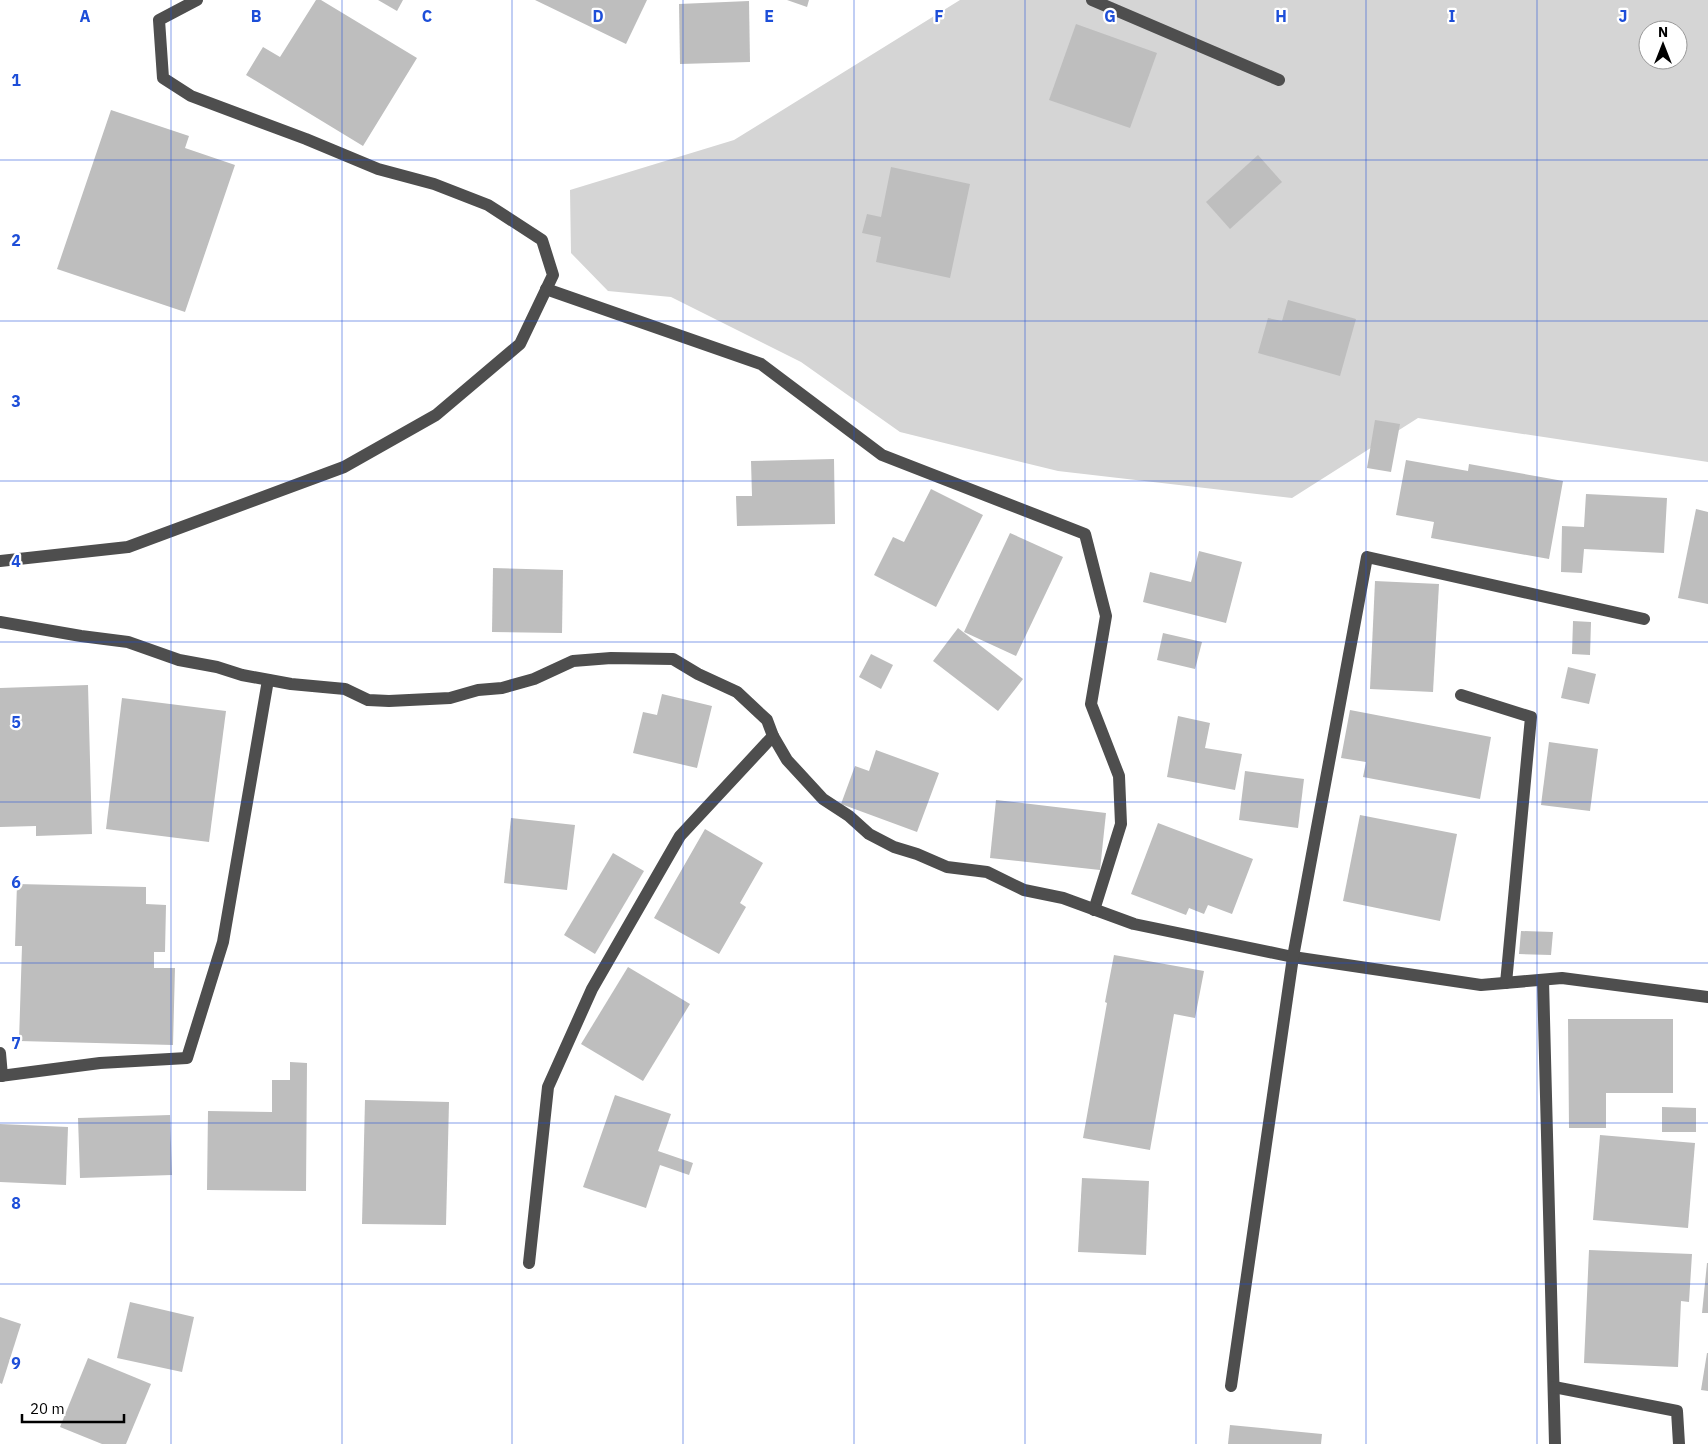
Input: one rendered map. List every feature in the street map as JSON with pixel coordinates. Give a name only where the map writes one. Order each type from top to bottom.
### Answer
[{"type":"street","points":[[0,561],[128,547],[344,467],[436,415],[520,344],[553,275],[542,240],[488,205],[434,184],[378,168],[191,96],[163,78],[159,20],[197,0]]},
{"type":"street","points":[[1092,0],[1280,80]]},
{"type":"street","points":[[546,289],[761,364],[882,456],[1085,534],[1106,616],[1092,704],[1119,776],[1121,824],[1094,910]]},
{"type":"street","points":[[1231,1386],[1294,956],[1367,557],[1644,619]]},
{"type":"street","points":[[0,622],[128,642],[179,660],[217,667],[242,675],[268,680],[345,689],[368,700],[397,701],[450,698],[478,690],[502,688],[534,679],[573,661],[611,658],[673,659],[698,674],[737,692],[767,720],[773,736],[787,760],[823,800],[849,816],[869,834],[894,848],[917,854],[947,867],[987,872],[1024,890],[1063,898],[1134,924],[1294,956],[1481,985],[1562,978],[1708,997]]},
{"type":"street","points":[[0,1054],[1,1076],[100,1063],[187,1058],[223,942],[268,680]]},
{"type":"street","points":[[1461,695],[1531,717],[1506,983]]},
{"type":"street","points":[[529,1263],[548,1087],[592,989],[680,836],[773,736]]},
{"type":"street","points":[[1543,980],[1555,1444]]},
{"type":"street","points":[[1554,1388],[1677,1411],[1679,1444]]},
{"type":"shaded area","points":[[960,0],[1708,0],[1708,462],[1418,418],[1292,498],[1058,471],[900,432],[801,362],[671,297],[608,291],[571,253],[570,190],[734,140]]},
{"type":"building","points":[[316,0],[321,0],[417,58],[363,146],[246,75],[263,47],[280,57]]},
{"type":"building","points":[[378,0],[403,0],[397,11]]},
{"type":"building","points":[[535,0],[647,0],[626,44]]},
{"type":"building","points":[[787,0],[809,0],[807,7]]},
{"type":"building","points":[[749,1],[750,62],[680,64],[679,4]]},
{"type":"building","points":[[1076,24],[1157,53],[1130,128],[1049,100]]},
{"type":"building","points":[[111,110],[189,136],[185,148],[235,165],[185,312],[57,269]]},
{"type":"building","points":[[1258,155],[1282,182],[1230,229],[1206,202]]},
{"type":"building","points":[[891,167],[970,184],[950,278],[876,262],[881,237],[862,233],[867,214],[881,217]]},
{"type":"building","points":[[1288,300],[1356,319],[1340,376],[1258,353],[1268,318],[1282,321]]},
{"type":"building","points":[[1375,420],[1400,424],[1391,472],[1367,468]]},
{"type":"building","points":[[834,459],[835,524],[737,526],[736,496],[752,496],[751,461]]},
{"type":"building","points":[[1406,460],[1468,471],[1469,464],[1563,481],[1549,559],[1431,538],[1434,522],[1396,515]]},
{"type":"building","points":[[931,489],[983,515],[936,607],[874,575],[893,537],[904,542]]},
{"type":"building","points":[[1586,494],[1667,498],[1664,553],[1584,549],[1582,573],[1561,572],[1562,526],[1584,527]]},
{"type":"building","points":[[1696,509],[1708,512],[1708,604],[1678,598]]},
{"type":"building","points":[[1010,533],[1063,557],[1016,656],[964,632]]},
{"type":"building","points":[[1199,551],[1242,562],[1226,623],[1143,602],[1150,572],[1191,582]]},
{"type":"building","points":[[493,568],[563,570],[562,633],[492,632]]},
{"type":"building","points":[[1375,581],[1439,584],[1433,692],[1370,689]]},
{"type":"building","points":[[1573,621],[1591,622],[1590,655],[1572,654]]},
{"type":"building","points":[[958,628],[1023,679],[998,711],[933,661]]},
{"type":"building","points":[[1163,633],[1202,642],[1195,669],[1157,660]]},
{"type":"building","points":[[871,654],[893,665],[881,689],[859,677]]},
{"type":"building","points":[[1568,667],[1596,674],[1589,704],[1561,698]]},
{"type":"building","points":[[88,685],[92,834],[36,836],[36,826],[0,827],[0,688]]},
{"type":"building","points":[[662,694],[712,706],[697,768],[633,753],[643,712],[657,715]]},
{"type":"building","points":[[122,698],[226,711],[209,842],[106,829]]},
{"type":"building","points":[[1350,710],[1491,737],[1480,799],[1363,777],[1366,762],[1341,758]]},
{"type":"building","points":[[1178,716],[1210,723],[1205,748],[1242,754],[1235,790],[1167,777]]},
{"type":"building","points":[[1549,742],[1598,749],[1590,811],[1541,805]]},
{"type":"building","points":[[876,750],[939,773],[917,832],[841,804],[855,766],[869,771]]},
{"type":"building","points":[[1245,771],[1304,779],[1298,828],[1239,820]]},
{"type":"building","points":[[996,800],[1106,813],[1100,870],[990,858]]},
{"type":"building","points":[[1360,815],[1457,834],[1440,921],[1343,901]]},
{"type":"building","points":[[511,818],[575,825],[567,890],[504,883]]},
{"type":"building","points":[[1158,823],[1253,859],[1232,914],[1208,905],[1204,914],[1189,908],[1186,915],[1131,894]]},
{"type":"building","points":[[705,829],[763,863],[740,903],[746,907],[719,954],[654,918]]},
{"type":"building","points":[[613,853],[644,871],[595,954],[564,935]]},
{"type":"building","points":[[17,884],[146,887],[146,904],[166,905],[165,952],[154,952],[154,968],[175,968],[173,1045],[19,1041],[22,946],[15,946]]},
{"type":"building","points":[[1521,931],[1553,932],[1551,955],[1519,954]]},
{"type":"building","points":[[1114,955],[1204,971],[1195,1018],[1174,1014],[1150,1150],[1083,1138]]},
{"type":"building","points":[[628,967],[690,1004],[643,1081],[581,1044]]},
{"type":"building","points":[[1568,1019],[1673,1019],[1673,1093],[1606,1093],[1606,1128],[1569,1128]]},
{"type":"building","points":[[290,1062],[307,1063],[306,1191],[207,1190],[208,1111],[272,1112],[272,1080],[290,1080]]},
{"type":"building","points":[[615,1095],[671,1114],[658,1151],[693,1163],[689,1175],[660,1165],[646,1208],[583,1187]]},
{"type":"building","points":[[365,1100],[449,1102],[446,1225],[362,1224]]},
{"type":"building","points":[[1662,1107],[1696,1108],[1696,1132],[1662,1132]]},
{"type":"building","points":[[170,1115],[172,1175],[80,1178],[78,1118]]},
{"type":"building","points":[[0,1124],[68,1127],[66,1185],[0,1182]]},
{"type":"building","points":[[1600,1135],[1695,1143],[1688,1228],[1593,1220]]},
{"type":"building","points":[[1082,1178],[1149,1181],[1146,1255],[1078,1252]]},
{"type":"building","points":[[1589,1250],[1692,1254],[1689,1302],[1681,1301],[1678,1367],[1584,1363]]},
{"type":"building","points":[[1707,1263],[1708,1313],[1702,1313]]},
{"type":"building","points":[[130,1302],[194,1317],[182,1372],[117,1358]]},
{"type":"building","points":[[0,1317],[21,1324],[2,1384],[0,1383]]},
{"type":"building","points":[[1708,1353],[1708,1391],[1701,1390]]},
{"type":"building","points":[[88,1358],[151,1384],[126,1444],[102,1444],[60,1427]]},
{"type":"building","points":[[1230,1425],[1322,1434],[1321,1444],[1228,1444]]}]
